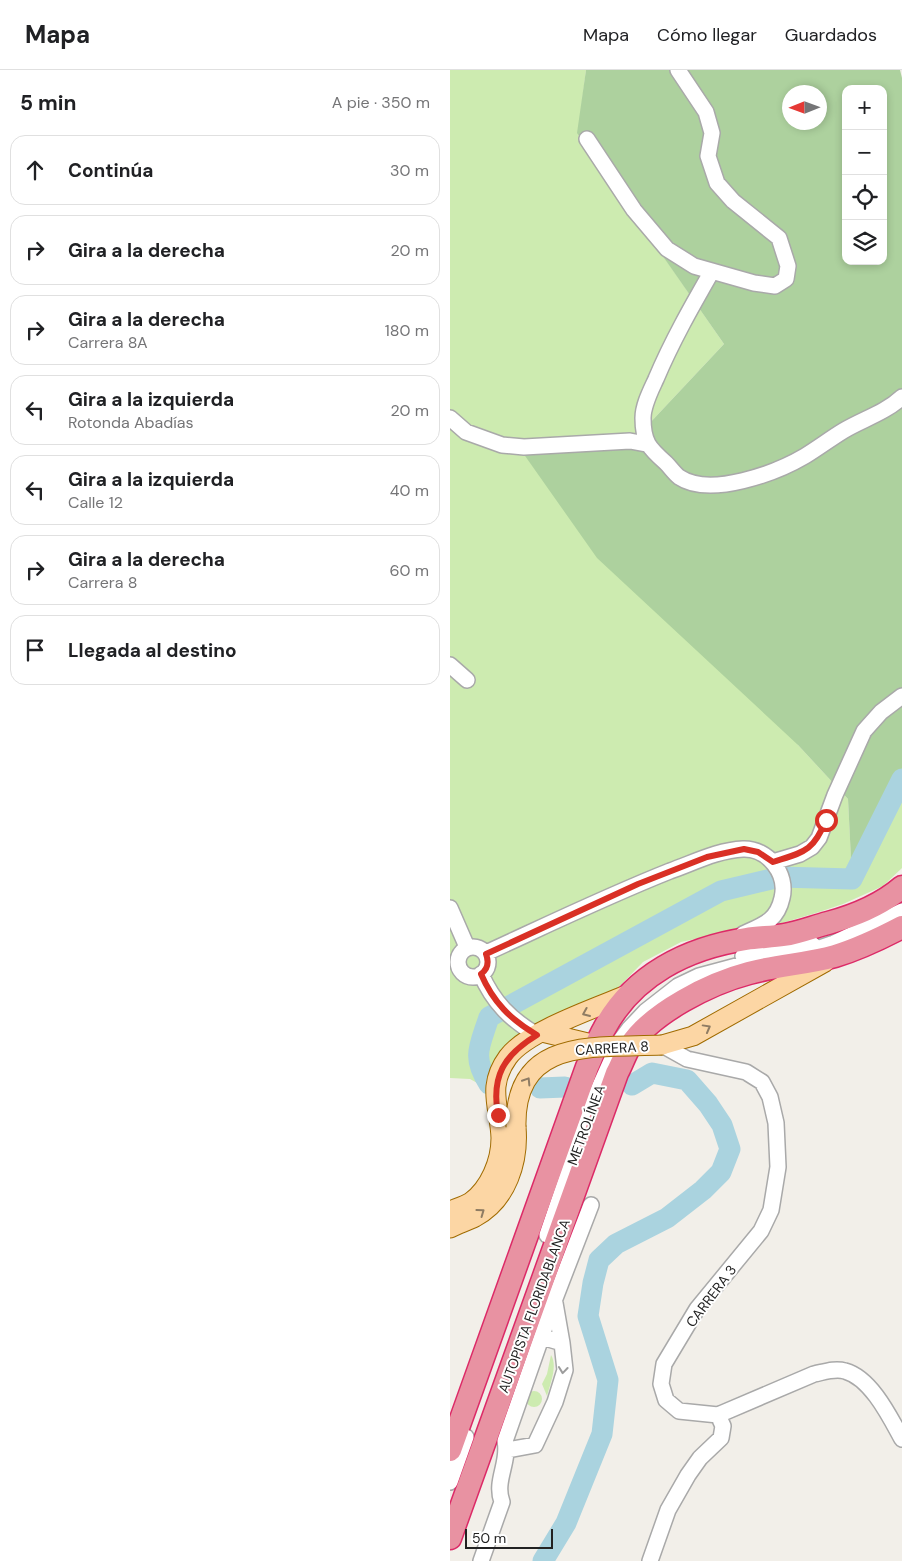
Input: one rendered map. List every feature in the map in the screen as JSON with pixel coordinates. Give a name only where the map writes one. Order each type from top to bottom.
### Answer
[{"type":"highway","points":[[894,931],[836,955],[750,973],[713,985],[690,996],[672,1008],[602,1070],[596,1045],[608,1021],[629,994],[646,978],[671,962],[699,950],[747,939],[785,935],[834,921],[874,905],[902,887]]},
{"type":"highway","name":"AUTOPISTA FLORIDABLANCA","points":[[450,1450],[602,1070]]},
{"type":"highway","name":"AUTOPISTA FLORIDABLANCA","points":[[450,1538],[500,1442],[590,1104],[602,1070]]},
{"type":"main road","name":"CARRERA 8","points":[[450,1211],[470,1203],[483,1190],[492,1176],[509,1133],[524,1084],[538,1066],[547,1059],[579,1048],[662,1045],[694,1036],[836,955]]},
{"type":"main road","name":"CARRERA 8","points":[[450,1228],[476,1217],[495,1201],[505,1187],[515,1159],[509,1133],[498,1115],[495,1100],[496,1084],[508,1056],[519,1046],[537,1035],[629,994]]},
{"type":"main road","name":"CARRERA 8","points":[[537,1035],[596,1045]]},
{"type":"street","points":[[587,138],[634,210],[667,249],[694,266],[754,283],[775,286],[786,279],[788,266],[779,238],[732,201],[718,183],[708,156],[712,133],[706,112],[678,70]]},
{"type":"street","points":[[646,444],[642,417],[648,395],[671,345],[712,271]]},
{"type":"street","points":[[450,418],[466,432],[502,445],[524,447],[630,441],[646,444],[679,477],[696,483],[719,486],[784,467],[845,430],[894,405],[902,397]]},
{"type":"street","points":[[450,665],[467,680]]},
{"type":"street","points":[[776,867],[812,847],[819,838],[864,731],[881,712],[902,696]]},
{"type":"street","points":[[486,954],[638,884],[707,857],[744,849],[758,852],[776,867],[784,890],[780,907],[775,915],[765,924],[724,944]]},
{"type":"street","name":"METROLÍNEA","points":[[602,1070],[613,1035],[627,1016],[655,990],[683,973],[704,964],[731,957],[795,949],[832,937],[902,904]]},
{"type":"street","points":[[450,908],[467,947]]},
{"type":"street","points":[[894,931],[886,930],[902,913]]},
{"type":"street","name":"METROLÍNEA","points":[[602,1070],[629,1029],[646,1011],[678,986],[699,976],[757,960],[804,954],[902,913]]},
{"type":"street","points":[[467,947],[477,947],[486,954],[488,962],[485,971],[481,974],[471,977],[466,976],[459,969],[459,954],[467,947]]},
{"type":"street","points":[[481,974],[495,1000],[520,1025],[537,1035]]},
{"type":"street","name":"CARRERA 3","points":[[662,1045],[687,1059],[746,1072],[762,1082],[770,1097],[776,1123],[778,1167],[771,1210],[761,1231],[697,1309],[664,1364],[661,1384],[666,1400],[679,1411],[718,1416]]},
{"type":"street","name":"METROLÍNEA","points":[[450,1482],[590,1104]]},
{"type":"street","name":"METROLÍNEA","points":[[450,1512],[480,1432],[590,1104]]},
{"type":"street","points":[[481,1561],[502,1502],[499,1494],[500,1442],[542,1337],[591,1205]]},
{"type":"street","points":[[500,1442],[535,1445],[555,1402],[565,1370],[554,1301]]},
{"type":"street","points":[[542,1337],[562,1343]]},
{"type":"street","points":[[650,1561],[668,1510],[688,1475],[700,1458],[722,1438],[723,1426],[718,1416],[814,1374],[829,1370],[844,1371],[858,1378],[882,1402],[902,1439]]},
{"type":"green space","points":[[450,70],[586,70],[578,133],[724,344],[632,442],[798,745],[848,799],[852,878],[902,779],[902,868],[883,886],[843,904],[782,923],[681,942],[643,962],[615,991],[514,1038],[501,1049],[488,1089],[470,1079],[450,1078]]},
{"type":"green space","points":[[586,70],[900,70],[902,78],[902,779],[852,879],[848,799],[798,745],[597,558],[523,453],[632,442],[724,344],[577,133]]},
{"type":"green space","points":[[551,1355],[554,1370],[547,1396],[542,1384],[547,1374]]},
{"type":"green space","points":[[534,1391],[540,1393],[542,1399],[540,1405],[534,1407],[528,1405],[526,1399],[528,1393]]},
{"type":"waterway","points":[[489,1084],[483,1074],[479,1058],[480,1044],[489,1017],[721,891],[780,877],[852,879],[902,779]]},
{"type":"waterway","points":[[543,1561],[566,1523],[602,1434],[608,1380],[588,1316],[599,1260],[616,1244],[667,1218],[703,1190],[721,1172],[730,1149],[722,1125],[708,1104],[687,1080],[652,1073],[632,1085]]},
{"type":"waterway","points":[[540,1088],[565,1087]]},
{"type":"route","points":[[498,1115],[495,1100],[496,1084],[501,1070],[508,1056],[519,1046],[537,1035],[511,1017],[487,988],[481,974],[487,967],[486,954],[558,919],[638,884],[707,857],[732,850],[744,849],[758,852],[773,862],[800,854],[812,847],[819,838],[826,820]]}]
